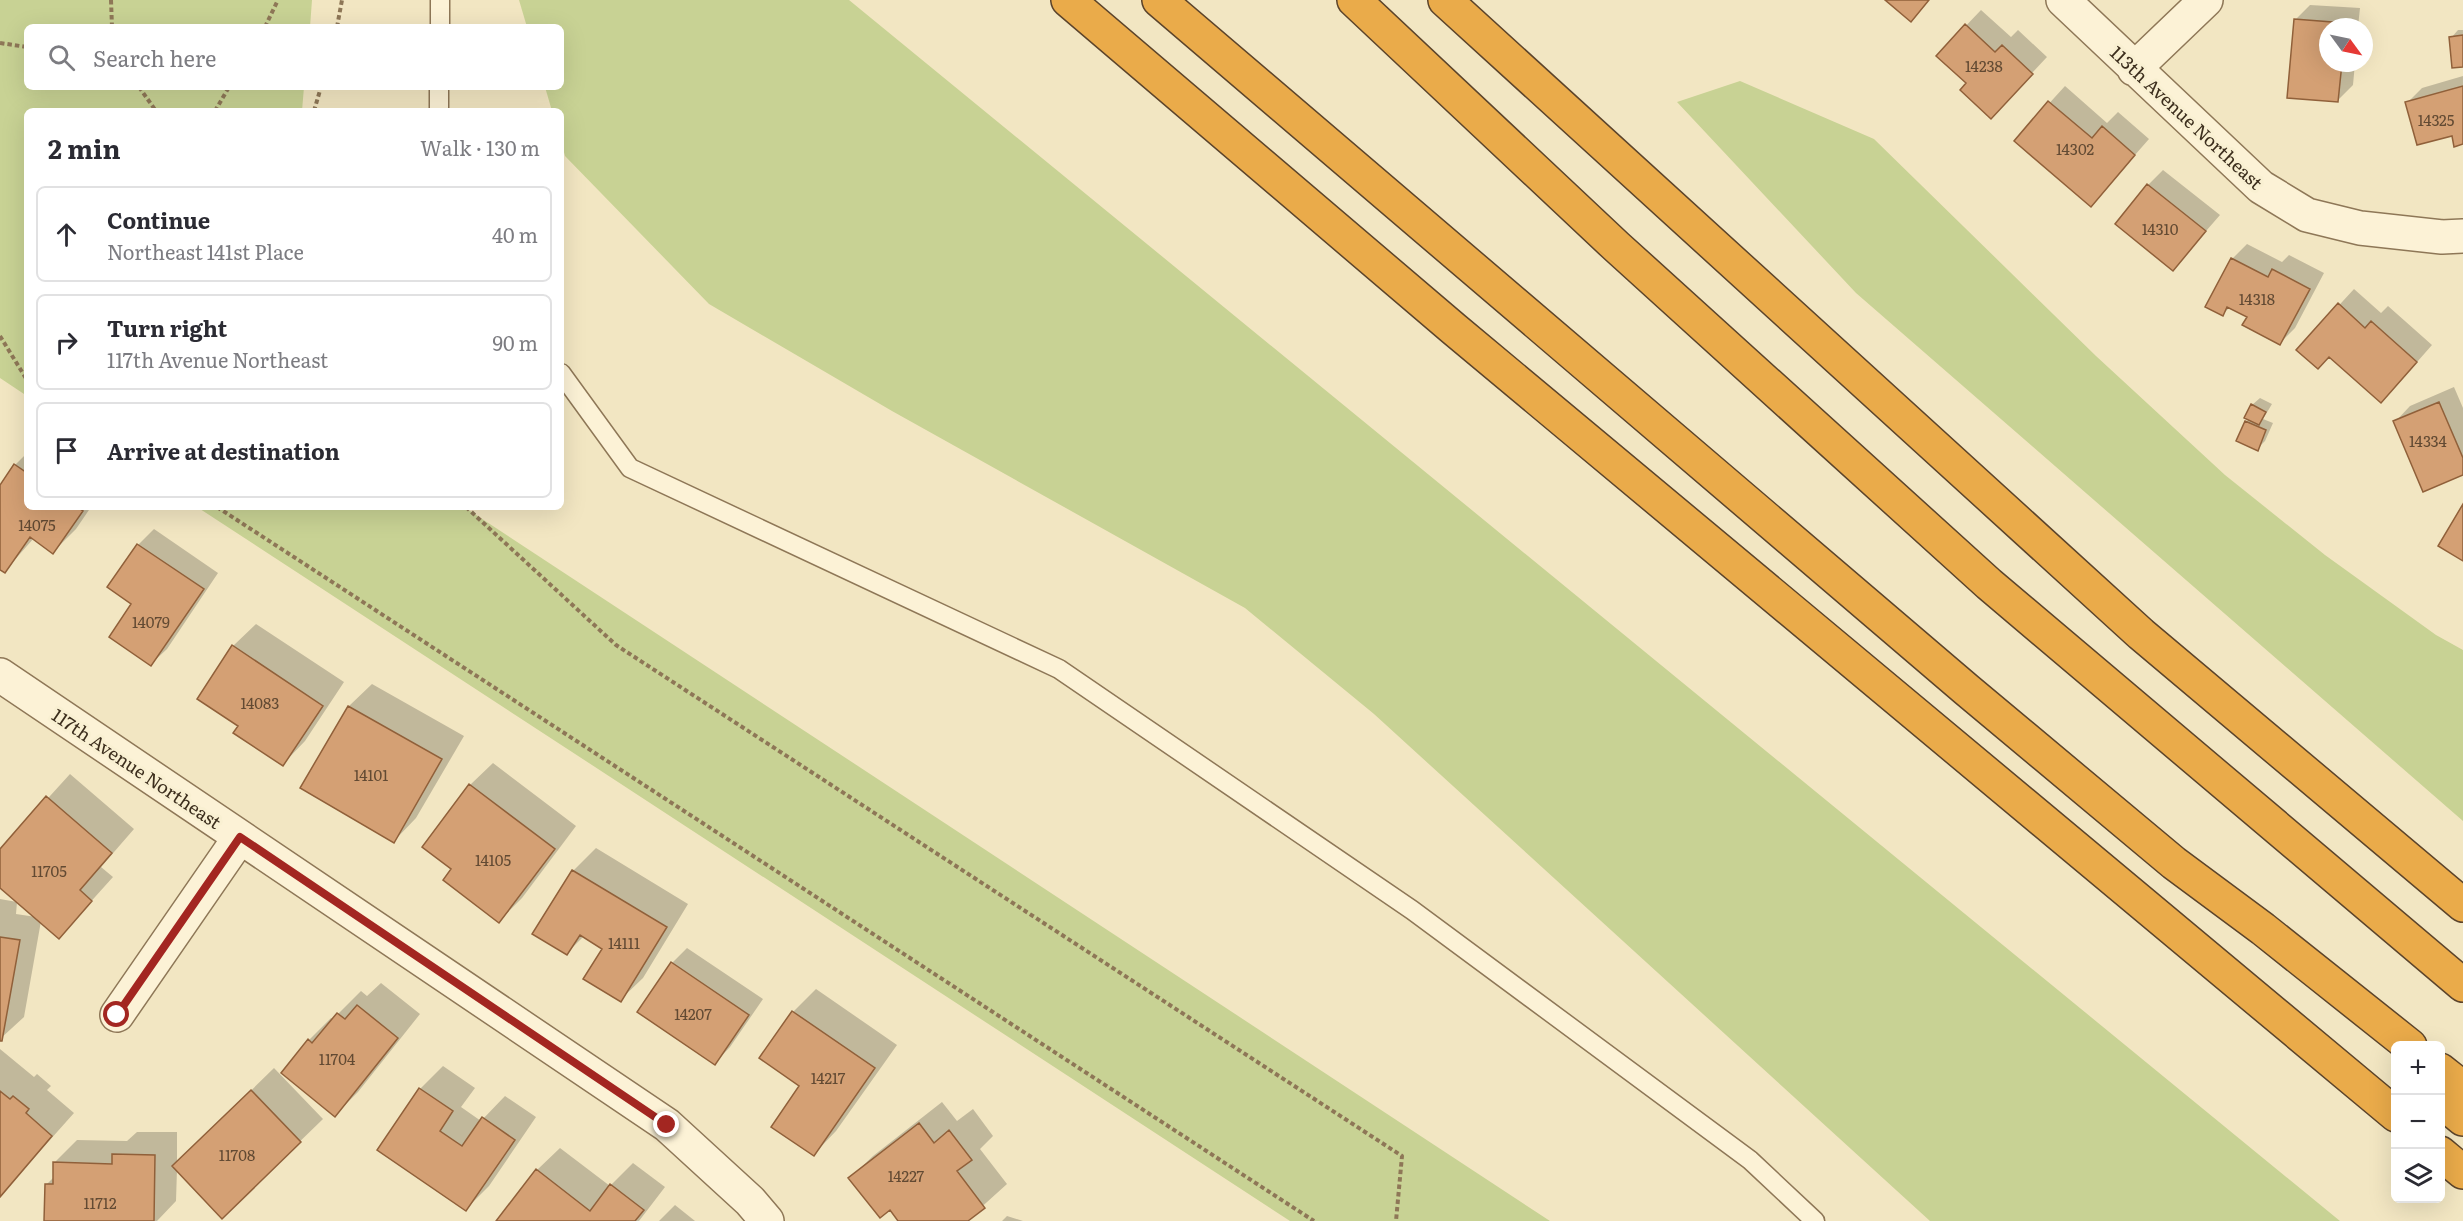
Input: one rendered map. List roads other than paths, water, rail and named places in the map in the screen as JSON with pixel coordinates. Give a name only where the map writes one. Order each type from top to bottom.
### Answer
[{"type":"highway","points":[[1068,0],[1454,329],[2391,1111]]},
{"type":"highway","points":[[1159,0],[2174,863],[2263,929],[2404,1041]]},
{"type":"highway","points":[[1354,0],[1617,247],[1989,584],[2463,986]]},
{"type":"highway","points":[[1445,0],[2142,634],[2463,905]]},
{"type":"highway","points":[[2263,929],[2284,968],[2326,1001],[2391,1059]]},
{"type":"highway","points":[[2445,1074],[2463,1088]]},
{"type":"highway","points":[[2445,1104],[2463,1119]]},
{"type":"highway","points":[[2445,1157],[2463,1172]]},
{"type":"street","name":"113th Avenue Northeast","points":[[2063,0],[2261,187],[2307,215],[2360,228],[2442,237],[2463,236]]},
{"type":"street","points":[[2134,69],[2206,0]]},
{"type":"street","name":"117th Avenue Northeast","points":[[0,675],[667,1125],[750,1201],[768,1221]]},
{"type":"street","points":[[117,1015],[240,837]]},
{"type":"lane","points":[[440,0],[440,24]]},
{"type":"lane","points":[[439,90],[439,108]]},
{"type":"lane","points":[[564,378],[630,468],[1059,669],[1412,910],[1750,1160],[1815,1221]]}]
